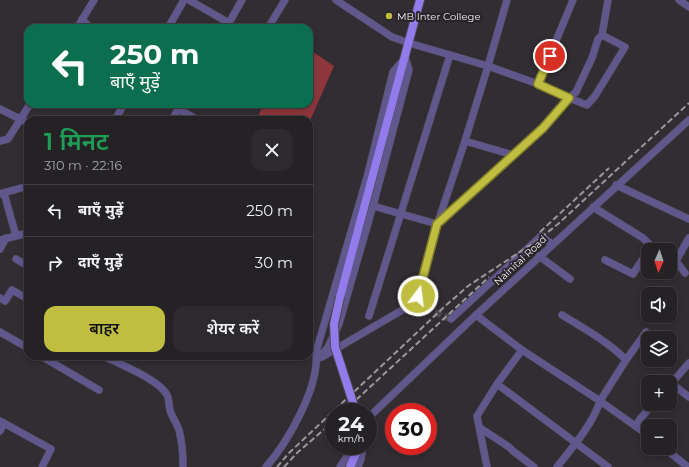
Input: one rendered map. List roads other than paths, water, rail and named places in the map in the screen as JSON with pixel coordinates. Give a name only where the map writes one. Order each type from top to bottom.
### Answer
[{"type":"main road","points":[[353,403],[335,347],[334,324],[420,0]]},
{"type":"main road","points":[[350,467],[355,455]]},
{"type":"street","points":[[79,24],[94,0]]},
{"type":"street","points":[[170,24],[184,0]]},
{"type":"street","points":[[189,0],[224,24]]},
{"type":"street","points":[[228,24],[242,0]]},
{"type":"street","points":[[270,24],[285,0]]},
{"type":"street","points":[[336,0],[392,36],[450,56],[488,66],[538,84],[583,104],[588,104],[625,47],[602,35]]},
{"type":"street","points":[[418,296],[437,224],[465,141],[507,0]]},
{"type":"street","points":[[538,84],[573,0]]},
{"type":"street","points":[[437,224],[543,128],[576,92],[592,58],[598,40],[602,35],[608,0]]},
{"type":"street","points":[[679,0],[689,7]]},
{"type":"street","points":[[82,19],[86,24]]},
{"type":"street","points":[[369,316],[450,56]]},
{"type":"street","points":[[317,360],[328,347],[339,324],[373,206],[408,70],[405,57]]},
{"type":"street","points":[[266,467],[272,460],[302,409],[314,378],[317,360],[316,352],[367,177],[393,72],[405,57]]},
{"type":"street","points":[[0,141],[8,139],[28,108]]},
{"type":"street","points":[[183,108],[193,116]]},
{"type":"street","points":[[0,109],[24,122]]},
{"type":"street","name":"Nainital Road","points":[[377,409],[539,256],[689,120]]},
{"type":"street","points":[[465,141],[513,155]]},
{"type":"street","points":[[616,185],[689,219]]},
{"type":"street","points":[[16,236],[2,193],[24,187]]},
{"type":"street","points":[[373,206],[437,224]]},
{"type":"street","points":[[593,206],[643,238],[649,244],[648,251],[634,274],[605,260]]},
{"type":"street","points":[[0,249],[3,239],[24,233]]},
{"type":"street","points":[[451,319],[541,236],[552,244]]},
{"type":"street","points":[[685,273],[676,261],[689,238]]},
{"type":"street","points":[[539,256],[570,279]]},
{"type":"street","points":[[16,259],[24,264]]},
{"type":"street","points":[[0,298],[5,301],[12,290],[24,297]]},
{"type":"street","points":[[317,360],[404,309],[425,308]]},
{"type":"street","points":[[476,315],[522,350],[641,430]]},
{"type":"street","points":[[562,315],[614,349],[626,360]]},
{"type":"street","points":[[0,332],[24,346]]},
{"type":"street","points":[[557,467],[576,442],[598,408],[600,401],[641,339]]},
{"type":"street","points":[[487,467],[477,416],[497,384],[522,350]]},
{"type":"street","points":[[48,360],[99,390]]},
{"type":"street","points":[[112,360],[158,384],[168,395],[170,410],[179,430],[183,467]]},
{"type":"street","points":[[677,377],[689,363]]},
{"type":"street","points":[[497,384],[608,467]]},
{"type":"street","points":[[677,389],[689,398]]},
{"type":"street","points":[[636,426],[647,411]]},
{"type":"street","points":[[0,431],[2,422],[51,449],[42,467]]},
{"type":"street","points":[[480,428],[510,447],[512,451],[534,467]]},
{"type":"street","points":[[340,467],[347,455]]},
{"type":"street","points":[[358,467],[362,455]]},
{"type":"street","points":[[673,455],[688,467]]},
{"type":"tunnel","points":[[425,308],[451,319]]},
{"type":"railway","points":[[277,467],[289,453],[443,308],[468,286],[538,240],[558,224],[689,103]]},
{"type":"railway","points":[[540,232],[609,168]]},
{"type":"railway","points":[[353,403],[489,277]]},
{"type":"railway","points":[[284,467],[298,452],[325,429]]},
{"type":"place","name":"MB Inter College","points":[[389,16]]}]
